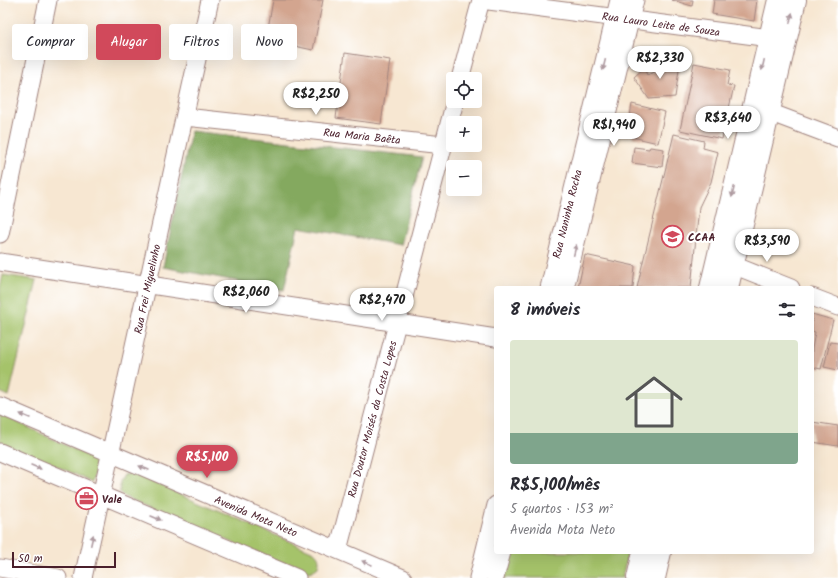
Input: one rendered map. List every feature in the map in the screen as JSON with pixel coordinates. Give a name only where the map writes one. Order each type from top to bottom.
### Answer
[{"type":"main road","points":[[711,286],[779,0]]},
{"type":"main road","points":[[728,286],[795,0]]},
{"type":"main road","points":[[638,578],[644,554]]},
{"type":"main road","points":[[654,578],[660,554]]},
{"type":"street","points":[[0,234],[48,0]]},
{"type":"street","name":"Rua Frei Miguelinho","points":[[83,578],[210,0]]},
{"type":"street","points":[[462,72],[481,0]]},
{"type":"street","name":"Rua Lauro Leite de Souza","points":[[481,0],[770,38]]},
{"type":"street","name":"Rua Naninha Rocha","points":[[565,286],[623,19],[619,0]]},
{"type":"street","name":"Rua Naninha Rocha","points":[[550,286],[623,19],[635,0]]},
{"type":"street","name":"Rua Doutor Moisés da Costa Lopes","points":[[338,550],[453,108]]},
{"type":"street","points":[[769,112],[838,138]]},
{"type":"street","name":"Rua Maria Baêta","points":[[184,117],[444,145]]},
{"type":"street","points":[[0,262],[494,338]]},
{"type":"street","points":[[733,265],[786,286]]},
{"type":"street","points":[[814,298],[838,307]]},
{"type":"street","name":"Avenida Mota Neto","points":[[0,406],[403,578]]},
{"type":"street","points":[[0,452],[297,578]]},
{"type":"street","points":[[478,578],[494,513]]},
{"type":"street","points":[[495,578],[501,554]]},
{"type":"street","points":[[0,568],[58,578]]},
{"type":"green space","points":[[191,131],[422,157],[400,245],[298,227],[284,290],[163,267]]},
{"type":"green space","points":[[3,275],[37,280],[9,396],[0,392],[0,288]]},
{"type":"green space","points":[[0,414],[93,457],[96,468],[92,483],[75,474],[0,443]]},
{"type":"green space","points":[[132,473],[314,552],[319,558],[318,567],[311,571],[302,572],[125,497],[120,493],[120,482],[124,475]]},
{"type":"green space","points":[[509,554],[628,554],[622,578],[503,578]]},
{"type":"building","points":[[273,0],[323,0],[313,50],[297,47],[297,24],[269,24]]},
{"type":"building","points":[[672,0],[693,0],[692,6]]},
{"type":"building","points":[[714,0],[757,0],[754,21],[712,14]]},
{"type":"building","points":[[345,53],[390,60],[381,124],[336,118]]},
{"type":"building","points":[[662,58],[680,63],[675,97],[649,99],[634,77],[644,68],[647,75],[654,72],[653,63]]},
{"type":"building","points":[[694,63],[730,70],[727,85],[734,86],[722,139],[680,130]]},
{"type":"building","points":[[632,104],[665,112],[658,143],[632,137],[635,124],[629,122]]},
{"type":"building","name":"CCAA","points":[[674,134],[704,141],[703,148],[718,152],[711,182],[699,207],[691,286],[637,286]]},
{"type":"building","points":[[634,147],[664,149],[662,167],[632,163]]},
{"type":"building","points":[[585,255],[635,266],[633,286],[578,286]]},
{"type":"building","points":[[814,315],[833,320],[821,369],[814,367]]},
{"type":"building","points":[[830,342],[838,343],[838,370],[824,367]]},
{"type":"building","points":[[814,422],[838,426],[838,446],[814,442]]},
{"type":"place","name":"CCAA","points":[[672,237]]},
{"type":"place","name":"Vale","points":[[87,499]]}]
